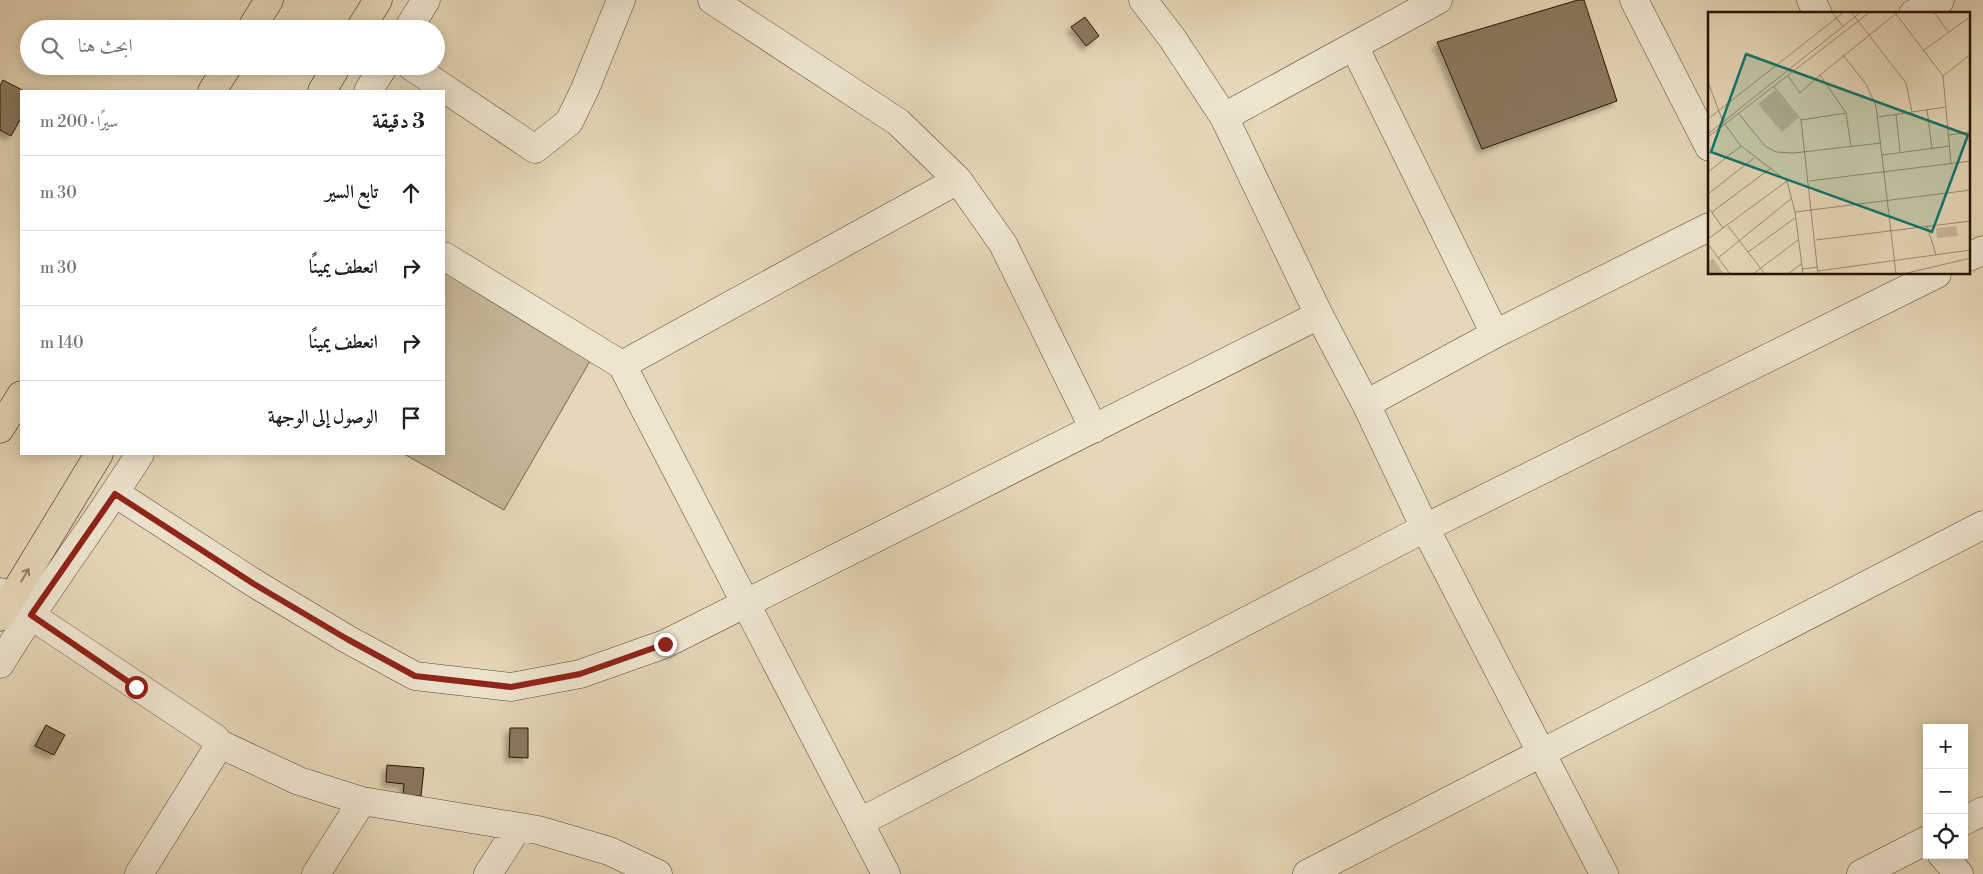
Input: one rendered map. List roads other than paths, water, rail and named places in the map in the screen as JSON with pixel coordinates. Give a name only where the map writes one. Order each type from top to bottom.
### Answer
[{"type":"main road","points":[[257,20],[269,0]]},
{"type":"main road","points":[[366,20],[378,0]]},
{"type":"main road","points":[[213,90],[222,75]]},
{"type":"main road","points":[[323,90],[332,75]]},
{"type":"main road","points":[[0,429],[20,398]]},
{"type":"main road","points":[[10,606],[97,455]]},
{"type":"street","points":[[414,20],[426,0]]},
{"type":"street","points":[[425,75],[535,149],[569,122],[585,89],[621,0]]},
{"type":"street","points":[[712,0],[898,122],[958,180],[1004,244],[1094,429]]},
{"type":"street","points":[[1143,0],[1172,38],[1224,117],[1319,315],[1366,404],[1425,528],[1604,874]]},
{"type":"street","points":[[1224,117],[1438,0]]},
{"type":"street","points":[[1634,0],[1708,144]]},
{"type":"street","points":[[1811,0],[1817,12]]},
{"type":"street","points":[[1917,12],[1940,0]]},
{"type":"street","points":[[1354,46],[1495,334]]},
{"type":"street","points":[[369,90],[378,75]]},
{"type":"street","points":[[622,365],[958,180]]},
{"type":"street","points":[[1366,404],[1495,334],[1708,228]]},
{"type":"street","points":[[1970,256],[1983,250]]},
{"type":"street","points":[[445,257],[622,365],[886,874]]},
{"type":"street","points":[[860,822],[1425,528],[1935,275]]},
{"type":"street","points":[[115,494],[254,584],[347,639],[415,676],[511,687],[580,674],[665,644],[746,605],[1319,315]]},
{"type":"street","points":[[0,664],[10,606],[115,494],[139,455]]},
{"type":"street","points":[[1307,874],[1983,525]]},
{"type":"street","points":[[10,606],[214,738],[220,744],[298,781],[362,801],[538,830],[610,852],[658,874]]},
{"type":"street","points":[[139,874],[220,744]]},
{"type":"street","points":[[316,874],[362,801]]},
{"type":"street","points":[[1968,819],[1983,811]]},
{"type":"street","points":[[488,874],[518,827]]},
{"type":"street","points":[[1861,874],[1923,842]]},
{"type":"street","points":[[1946,859],[1959,874]]}]
